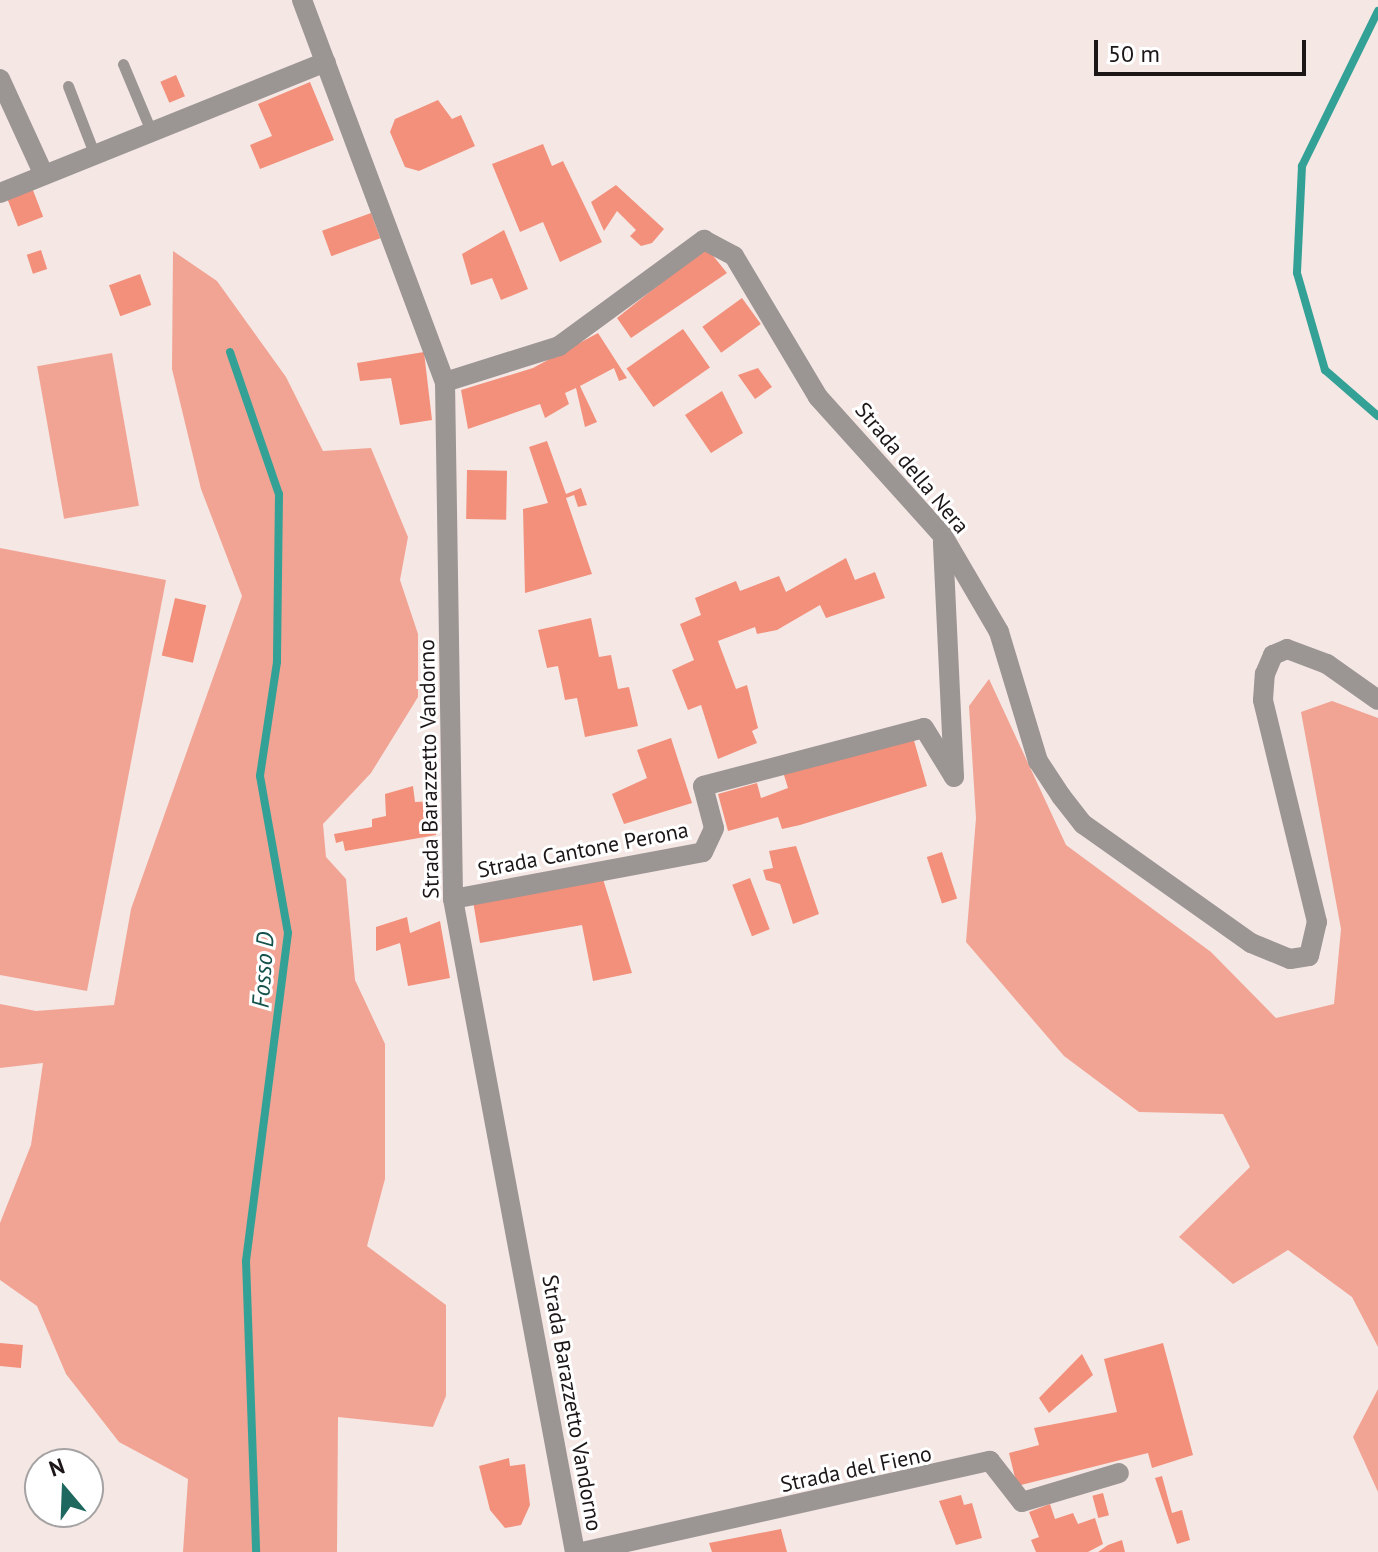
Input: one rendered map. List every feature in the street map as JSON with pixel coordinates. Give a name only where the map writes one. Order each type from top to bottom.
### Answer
[{"type":"street","name":"Strada Barazzetto Vandorno","points":[[302,0],[445,382],[453,899],[575,1552]]},
{"type":"street","points":[[0,193],[43,173],[326,62]]},
{"type":"street","points":[[0,79],[43,173]]},
{"type":"street","name":"Strada della Nera","points":[[445,382],[559,346],[704,240],[734,256],[818,397],[943,536],[999,632],[1038,761],[1083,824],[1251,943],[1290,959],[1309,956],[1317,922],[1263,700],[1265,674],[1273,655],[1287,649],[1327,664],[1378,700]]},
{"type":"street","name":"Strada Cantone Perona","points":[[453,899],[703,852],[714,828],[703,786],[924,728],[954,777],[943,536]]},
{"type":"street","name":"Strada del Fieno","points":[[582,1552],[990,1461],[1022,1502],[1119,1473]]},
{"type":"lane","points":[[123,64],[151,131]]},
{"type":"lane","points":[[68,86],[94,153]]},
{"type":"shaded area","points":[[173,251],[217,281],[286,377],[323,451],[371,448],[408,537],[400,580],[418,634],[418,697],[371,773],[323,824],[326,857],[346,879],[355,980],[385,1044],[385,1179],[367,1246],[446,1305],[446,1396],[433,1427],[338,1417],[337,1552],[183,1552],[188,1479],[119,1442],[66,1374],[37,1306],[0,1280],[0,1223],[31,1145],[43,1063],[0,1068],[0,1004],[36,1011],[114,1005],[131,909],[242,596],[201,489],[172,369]]},
{"type":"shaded area","points":[[112,353],[139,506],[64,519],[37,366]]},
{"type":"shaded area","points":[[0,548],[166,580],[87,991],[0,975]]},
{"type":"shaded area","points":[[989,679],[1066,845],[1211,952],[1276,1018],[1334,1004],[1341,929],[1301,712],[1332,701],[1378,718],[1378,1347],[1352,1297],[1288,1250],[1233,1284],[1179,1237],[1250,1167],[1223,1114],[1139,1112],[1064,1056],[966,942],[976,818],[969,706]]},
{"type":"shaded area","points":[[1378,1389],[1378,1492],[1353,1437]]},
{"type":"building","points":[[176,75],[185,96],[169,103],[160,82]]},
{"type":"building","points":[[310,82],[334,140],[260,169],[250,145],[272,136],[258,104]]},
{"type":"building","points":[[438,100],[452,119],[461,115],[475,146],[419,171],[405,167],[390,132],[395,119]]},
{"type":"building","points":[[543,144],[552,166],[563,161],[602,242],[560,262],[543,222],[520,232],[492,164]]},
{"type":"building","points":[[31,185],[43,217],[18,226],[6,195]]},
{"type":"building","points":[[616,185],[664,229],[652,243],[641,246],[630,236],[636,230],[617,211],[604,231],[591,202]]},
{"type":"building","points":[[371,213],[380,238],[331,256],[322,231]]},
{"type":"building","points":[[504,230],[528,289],[501,300],[492,278],[471,285],[462,254]]},
{"type":"building","points":[[706,247],[727,273],[631,338],[617,318]]},
{"type":"building","points":[[41,250],[47,269],[33,274],[27,255]]},
{"type":"building","points":[[140,274],[151,305],[120,316],[109,285]]},
{"type":"building","points":[[742,298],[761,324],[721,353],[702,327]]},
{"type":"building","points":[[683,329],[710,368],[653,407],[626,369]]},
{"type":"building","points":[[598,333],[627,378],[619,381],[614,368],[580,386],[597,422],[585,427],[576,388],[565,393],[569,404],[545,418],[540,404],[468,429],[461,390],[533,368]]},
{"type":"building","points":[[424,352],[432,420],[400,425],[391,378],[360,381],[357,363]]},
{"type":"building","points":[[758,368],[772,387],[755,399],[738,375]]},
{"type":"building","points":[[722,391],[743,433],[711,453],[685,415]]},
{"type":"building","points":[[547,441],[566,494],[581,488],[587,505],[578,507],[574,495],[566,498],[592,574],[525,593],[523,509],[548,503],[529,447]]},
{"type":"building","points":[[467,470],[507,471],[506,520],[466,519]]},
{"type":"building","points":[[846,558],[855,580],[875,572],[885,598],[826,618],[820,605],[777,630],[757,634],[755,627],[718,641],[736,689],[747,685],[758,728],[752,731],[757,743],[718,759],[701,705],[688,710],[672,670],[694,660],[680,624],[701,615],[695,598],[736,581],[740,591],[779,576],[786,592]]},
{"type":"building","points":[[175,598],[206,605],[193,663],[162,655]]},
{"type":"building","points":[[591,618],[599,657],[611,655],[618,689],[629,687],[638,726],[585,737],[577,698],[565,700],[558,666],[547,668],[538,630]]},
{"type":"building","points":[[913,737],[927,786],[800,825],[782,829],[778,817],[728,831],[718,794],[757,783],[761,798],[788,788],[783,772]]},
{"type":"building","points":[[671,738],[692,803],[624,824],[612,794],[647,778],[637,750]]},
{"type":"building","points":[[413,786],[415,802],[436,801],[436,835],[345,851],[343,841],[336,843],[334,834],[372,827],[372,819],[386,816],[385,794]]},
{"type":"building","points":[[796,846],[819,914],[793,924],[780,884],[766,880],[763,870],[773,868],[769,851]]},
{"type":"building","points":[[942,852],[957,899],[942,904],[927,857]]},
{"type":"building","points":[[750,878],[770,929],[752,936],[732,885]]},
{"type":"building","points":[[603,879],[632,973],[593,981],[582,925],[480,943],[473,901]]},
{"type":"building","points":[[407,917],[410,933],[440,921],[450,978],[408,986],[400,943],[376,951],[376,927]]},
{"type":"building","points":[[0,1343],[23,1345],[21,1368],[0,1366]]},
{"type":"building","points":[[1163,1343],[1193,1455],[1152,1468],[1148,1453],[1017,1486],[1009,1453],[1039,1445],[1034,1428],[1117,1412],[1104,1359]]},
{"type":"building","points":[[1082,1354],[1093,1375],[1049,1413],[1039,1398]]},
{"type":"building","points":[[509,1458],[510,1466],[525,1464],[530,1505],[521,1525],[505,1528],[490,1510],[479,1466]]},
{"type":"building","points":[[1162,1476],[1172,1513],[1182,1510],[1190,1540],[1177,1544],[1155,1478]]},
{"type":"building","points":[[1103,1493],[1109,1515],[1098,1518],[1092,1496]]},
{"type":"building","points":[[961,1495],[964,1505],[972,1503],[982,1538],[956,1545],[939,1501]]},
{"type":"building","points":[[1050,1504],[1055,1519],[1073,1513],[1078,1524],[1095,1518],[1103,1544],[1088,1552],[1036,1552],[1031,1540],[1039,1537],[1029,1512]]},
{"type":"building","points":[[781,1529],[787,1552],[712,1552],[709,1543]]},
{"type":"building","points":[[1122,1540],[1125,1552],[1098,1552],[1108,1545]]},
{"type":"waterway","points":[[1378,11],[1302,166],[1297,273],[1325,370],[1378,416]]},
{"type":"waterway","name":"Fosso D","points":[[230,352],[279,494],[277,662],[260,776],[288,933],[246,1261],[256,1552]]}]
